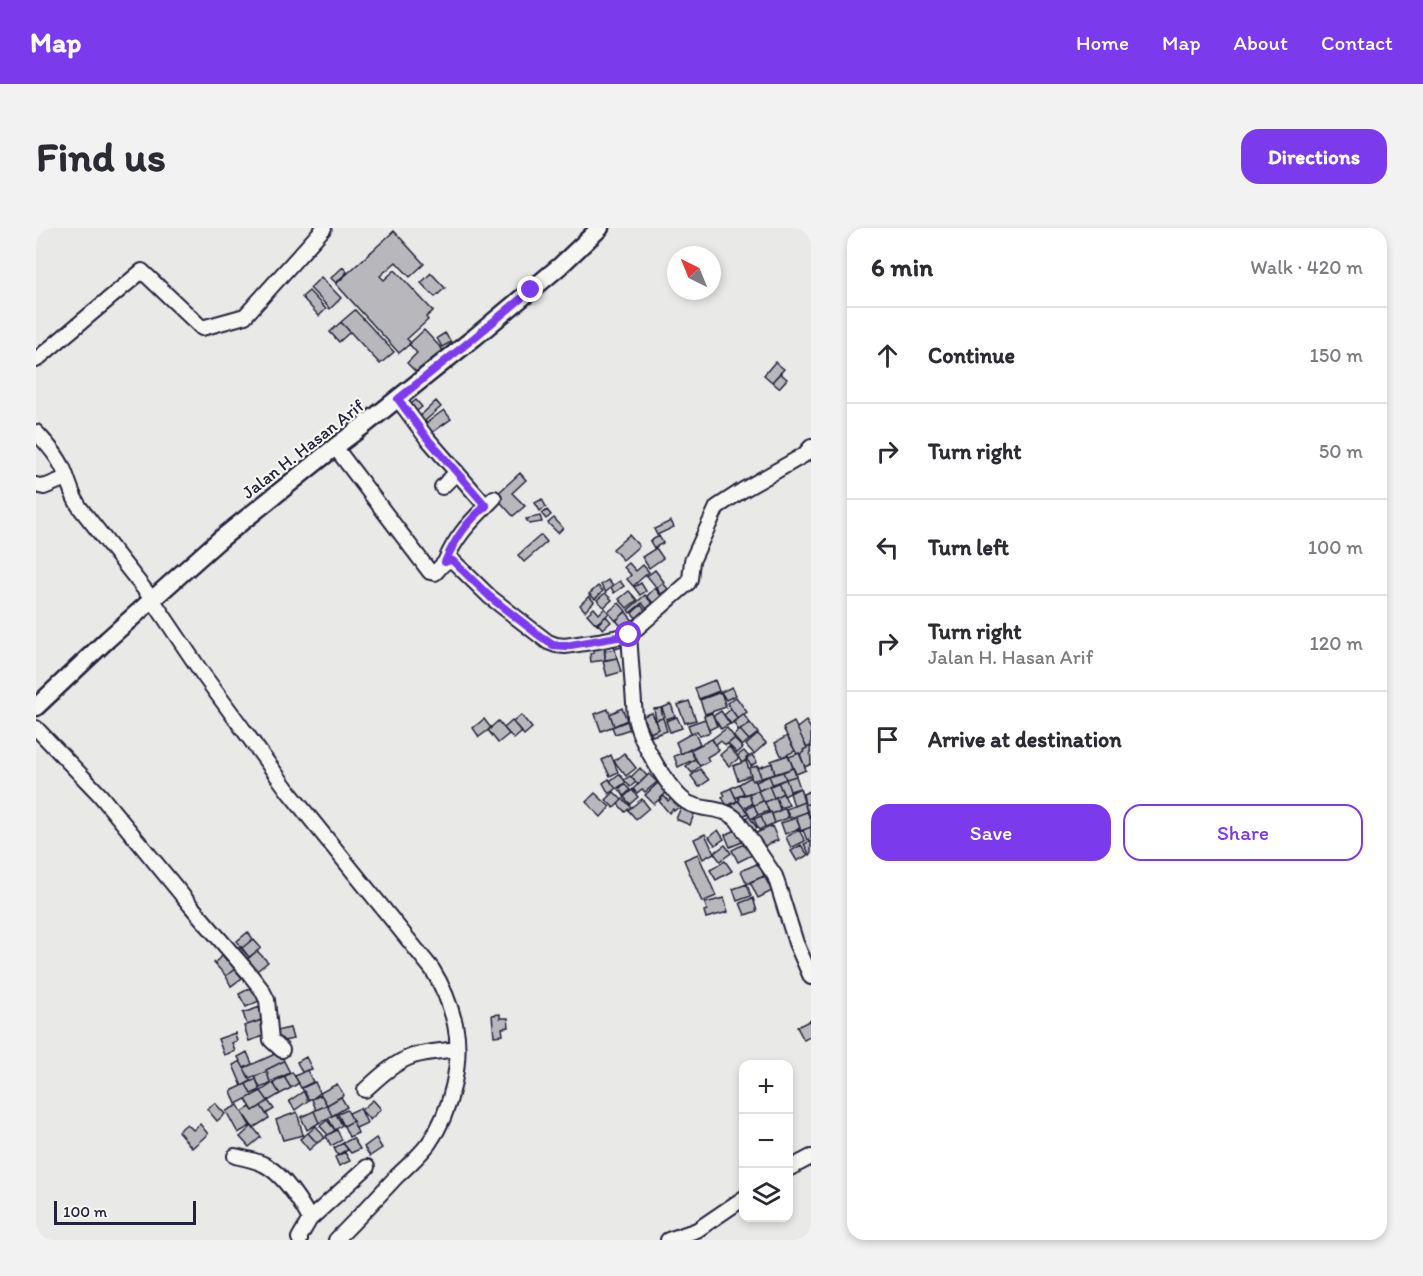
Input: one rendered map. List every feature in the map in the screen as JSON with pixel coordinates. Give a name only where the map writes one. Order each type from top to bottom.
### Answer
[{"type":"main road","name":"Jalan H. Hasan Arif","points":[[36,707],[130,618],[218,541],[475,337],[560,266],[600,228]]},
{"type":"street","points":[[36,360],[142,271],[202,328],[245,316],[324,228]]},
{"type":"street","points":[[335,447],[430,572],[435,573],[445,562],[456,539],[490,502],[457,472],[426,437],[398,399]]},
{"type":"street","points":[[36,432],[61,464],[75,501],[289,792],[432,969],[446,995],[455,1026],[453,1049],[456,1071],[448,1107],[428,1145],[336,1240]]},
{"type":"street","points":[[445,562],[453,561],[490,597],[553,645],[565,646],[629,635],[688,583],[692,561],[717,507],[804,455],[811,447]]},
{"type":"street","points":[[442,487],[457,472]]},
{"type":"street","points":[[36,485],[44,487],[66,478]]},
{"type":"street","points":[[629,635],[635,717],[642,739],[659,770],[684,800],[728,813],[738,821],[775,876],[796,943],[811,977]]},
{"type":"street","points":[[36,728],[100,795],[248,972],[267,1000],[271,1040],[282,1050]]},
{"type":"street","points":[[365,1089],[412,1056],[453,1049]]},
{"type":"street","points":[[235,1156],[263,1164],[272,1170],[287,1185],[310,1219]]},
{"type":"street","points":[[792,1168],[811,1156]]},
{"type":"street","points":[[300,1240],[310,1219],[367,1167]]},
{"type":"street","points":[[668,1240],[697,1230],[739,1201]]},
{"type":"building","points":[[394,231],[424,264],[410,277],[396,262],[380,276],[384,280],[395,270],[433,311],[426,317],[428,320],[407,339],[411,343],[399,353],[336,284]]},
{"type":"building","points":[[343,267],[347,272],[336,283],[331,278]]},
{"type":"building","points":[[431,273],[445,288],[435,297],[421,283]]},
{"type":"building","points":[[321,277],[341,298],[330,309],[310,288]]},
{"type":"building","points":[[309,291],[326,309],[319,316],[302,297]]},
{"type":"building","points":[[355,310],[394,352],[380,364],[341,322]]},
{"type":"building","points":[[341,322],[350,332],[339,342],[330,332]]},
{"type":"building","points":[[424,330],[443,350],[417,373],[407,363],[417,353],[409,344]]},
{"type":"building","points":[[445,333],[451,342],[442,347],[437,338]]},
{"type":"building","points":[[775,362],[784,369],[772,382],[764,375]]},
{"type":"building","points":[[780,373],[787,379],[779,388],[772,382]]},
{"type":"building","points":[[416,400],[422,407],[417,411],[411,404]]},
{"type":"building","points":[[436,401],[441,407],[419,426],[413,409],[420,416]]},
{"type":"building","points":[[444,410],[451,419],[426,437],[425,424]]},
{"type":"building","points":[[520,473],[526,480],[512,493],[525,506],[513,516],[495,496]]},
{"type":"building","points":[[542,499],[546,507],[540,511],[535,503]]},
{"type":"building","points":[[547,510],[551,515],[546,519],[542,514]]},
{"type":"building","points":[[540,516],[542,522],[529,524],[526,519]]},
{"type":"building","points":[[554,518],[563,528],[558,533],[548,523]]},
{"type":"building","points":[[671,521],[674,527],[657,535],[654,529]]},
{"type":"building","points":[[541,535],[547,542],[524,562],[518,555]]},
{"type":"building","points":[[629,535],[639,546],[623,560],[613,549]]},
{"type":"building","points":[[659,536],[663,543],[654,548],[650,541]]},
{"type":"building","points":[[656,548],[663,558],[649,568],[642,557]]},
{"type":"building","points":[[629,563],[636,571],[643,565],[649,572],[633,586],[627,579],[631,575],[624,567]]},
{"type":"building","points":[[655,570],[664,582],[657,588],[647,576]]},
{"type":"building","points":[[608,580],[613,586],[606,592],[601,585]]},
{"type":"building","points":[[620,581],[624,586],[614,593],[611,587]]},
{"type":"building","points":[[641,583],[646,591],[640,595],[634,587]]},
{"type":"building","points":[[663,583],[668,589],[661,594],[657,588]]},
{"type":"building","points":[[598,586],[603,591],[595,599],[589,594]]},
{"type":"building","points":[[655,588],[665,601],[657,608],[647,596]]},
{"type":"building","points":[[629,591],[637,600],[627,608],[619,599]]},
{"type":"building","points":[[605,593],[612,600],[604,607],[597,600]]},
{"type":"building","points":[[645,595],[657,609],[651,614],[642,603],[630,613],[628,610]]},
{"type":"building","points":[[589,596],[594,602],[585,611],[580,605]]},
{"type":"building","points":[[619,603],[626,611],[616,621],[608,612]]},
{"type":"building","points":[[641,605],[648,614],[639,621],[632,613]]},
{"type":"building","points":[[594,608],[599,614],[605,608],[609,613],[597,625],[587,614]]},
{"type":"building","points":[[626,612],[633,621],[623,629],[616,620]]},
{"type":"building","points":[[606,616],[611,622],[603,629],[597,623]]},
{"type":"building","points":[[622,638],[625,646],[615,649],[613,641]]},
{"type":"building","points":[[604,644],[605,660],[591,662],[590,654],[594,653],[593,645]]},
{"type":"building","points":[[615,649],[617,658],[605,660],[605,651]]},
{"type":"building","points":[[617,658],[621,672],[607,676],[603,661]]},
{"type":"building","points":[[715,680],[719,691],[699,699],[695,688]]},
{"type":"building","points":[[732,687],[736,695],[726,700],[721,692]]},
{"type":"building","points":[[721,692],[726,707],[705,714],[700,700]]},
{"type":"building","points":[[736,697],[747,712],[738,719],[727,703]]},
{"type":"building","points":[[689,701],[696,720],[685,723],[678,705]]},
{"type":"building","points":[[671,704],[675,716],[666,719],[662,708]]},
{"type":"building","points":[[622,708],[627,720],[614,726],[610,714]]},
{"type":"building","points":[[661,708],[663,718],[656,720],[654,709]]},
{"type":"building","points":[[608,709],[614,726],[601,731],[595,714]]},
{"type":"building","points":[[731,709],[738,719],[731,724],[724,715]]},
{"type":"building","points":[[721,711],[730,724],[721,729],[713,716]]},
{"type":"building","points":[[652,713],[659,729],[650,733],[643,716]]},
{"type":"building","points":[[712,713],[717,726],[709,730],[704,716]]},
{"type":"building","points":[[743,714],[750,723],[739,731],[733,722]]},
{"type":"building","points":[[521,715],[532,728],[524,735],[513,722]]},
{"type":"building","points":[[677,717],[682,728],[670,732],[666,721]]},
{"type":"building","points":[[663,718],[667,731],[652,736],[650,733],[659,729],[656,720]]},
{"type":"building","points":[[484,719],[491,728],[479,737],[473,728]]},
{"type":"building","points":[[705,719],[710,732],[700,736],[697,731],[691,733],[688,725]]},
{"type":"building","points":[[630,720],[633,728],[615,734],[612,727]]},
{"type":"building","points":[[498,721],[509,734],[498,743],[488,730]]},
{"type":"building","points":[[512,721],[522,732],[514,739],[504,728]]},
{"type":"building","points":[[806,721],[811,729],[811,748],[810,746],[807,748],[797,728]]},
{"type":"building","points":[[794,722],[807,748],[800,754],[797,754],[783,728]]},
{"type":"building","points":[[646,723],[652,736],[644,740],[638,727]]},
{"type":"building","points":[[750,723],[758,733],[749,740],[740,730]]},
{"type":"building","points":[[727,728],[735,738],[726,745],[720,741],[715,745],[712,739]]},
{"type":"building","points":[[740,730],[749,740],[742,746],[733,736]]},
{"type":"building","points":[[694,732],[700,744],[681,754],[676,742]]},
{"type":"building","points":[[758,734],[766,743],[754,754],[746,745]]},
{"type":"building","points":[[787,736],[795,751],[782,757],[775,743]]},
{"type":"building","points":[[712,739],[719,750],[707,757],[709,761],[700,766],[690,750]]},
{"type":"building","points":[[734,739],[743,748],[737,753],[728,744]]},
{"type":"building","points":[[810,746],[811,764],[805,767],[800,754]]},
{"type":"building","points":[[729,747],[739,758],[729,766],[720,755]]},
{"type":"building","points":[[690,750],[695,759],[678,767],[674,756]]},
{"type":"building","points":[[744,751],[749,757],[742,763],[737,756]]},
{"type":"building","points":[[624,753],[636,768],[626,776],[614,761]]},
{"type":"building","points":[[799,753],[806,770],[796,774],[789,757]]},
{"type":"building","points":[[611,755],[618,772],[610,776],[602,760]]},
{"type":"building","points":[[752,755],[757,762],[751,766],[746,758]]},
{"type":"building","points":[[788,755],[793,768],[775,774],[771,761]]},
{"type":"building","points":[[695,759],[700,766],[692,773],[686,766]]},
{"type":"building","points":[[746,761],[751,775],[738,780],[733,766]]},
{"type":"building","points":[[772,763],[775,774],[761,778],[758,768]]},
{"type":"building","points":[[758,766],[761,778],[752,781],[749,768]]},
{"type":"building","points":[[640,768],[647,776],[638,785],[631,777]]},
{"type":"building","points":[[793,768],[796,776],[786,779],[783,772]]},
{"type":"building","points":[[700,769],[709,780],[699,787],[691,776]]},
{"type":"building","points":[[783,772],[786,779],[773,785],[769,776]]},
{"type":"building","points":[[619,774],[626,782],[616,789],[610,781]]},
{"type":"building","points":[[649,774],[657,782],[645,792],[642,789],[637,793],[633,789]]},
{"type":"building","points":[[630,776],[636,782],[630,787],[624,780]]},
{"type":"building","points":[[769,776],[773,785],[759,790],[756,782]]},
{"type":"building","points":[[796,776],[800,788],[790,791],[786,779]]},
{"type":"building","points":[[751,777],[759,790],[745,795],[739,784]]},
{"type":"building","points":[[609,779],[616,789],[609,794],[603,783]]},
{"type":"building","points":[[786,779],[790,793],[784,796],[778,782]]},
{"type":"building","points":[[778,782],[783,793],[774,798],[769,786]]},
{"type":"building","points":[[658,783],[667,792],[654,804],[645,795]]},
{"type":"building","points":[[624,784],[630,790],[624,796],[619,789]]},
{"type":"building","points":[[739,784],[744,793],[736,798],[731,788]]},
{"type":"building","points":[[769,786],[774,798],[765,802],[758,791]]},
{"type":"building","points":[[731,788],[737,801],[727,806],[722,797],[725,796],[723,792]]},
{"type":"building","points":[[800,788],[804,802],[794,806],[790,793]]},
{"type":"building","points":[[632,790],[638,797],[630,804],[624,797]]},
{"type":"building","points":[[758,791],[763,801],[754,805],[749,793]]},
{"type":"building","points":[[810,791],[811,803],[805,805],[803,794]]},
{"type":"building","points":[[614,792],[622,800],[614,808],[606,800]]},
{"type":"building","points":[[595,793],[610,807],[601,817],[586,802]]},
{"type":"building","points":[[749,793],[752,804],[744,808],[738,797]]},
{"type":"building","points":[[783,793],[789,805],[780,808],[776,797]]},
{"type":"building","points":[[664,796],[668,801],[674,796],[682,804],[669,813],[659,801]]},
{"type":"building","points":[[776,797],[780,810],[769,813],[765,802]]},
{"type":"building","points":[[623,799],[631,807],[625,812],[618,804]]},
{"type":"building","points":[[642,799],[649,808],[636,819],[628,810]]},
{"type":"building","points":[[738,801],[748,813],[740,818],[731,806]]},
{"type":"building","points":[[764,801],[769,811],[758,815],[754,805]]},
{"type":"building","points":[[804,802],[807,812],[790,818],[786,809]]},
{"type":"building","points":[[683,803],[696,809],[690,825],[676,819]]},
{"type":"building","points":[[811,803],[811,816],[810,817],[805,805]]},
{"type":"building","points":[[754,805],[758,815],[751,819],[746,809]]},
{"type":"building","points":[[785,808],[788,818],[775,823],[772,814]]},
{"type":"building","points":[[771,812],[775,823],[765,827],[761,816]]},
{"type":"building","points":[[807,812],[811,820],[811,827],[801,831],[796,816]]},
{"type":"building","points":[[749,816],[757,828],[751,833],[742,820]]},
{"type":"building","points":[[761,816],[765,827],[759,830],[754,819]]},
{"type":"building","points":[[796,818],[800,828],[785,834],[781,823]]},
{"type":"building","points":[[772,826],[778,840],[760,848],[754,834]]},
{"type":"building","points":[[811,827],[811,838],[807,840],[803,830]]},
{"type":"building","points":[[718,830],[724,839],[715,845],[709,837]]},
{"type":"building","points":[[736,830],[742,842],[730,847],[725,835]]},
{"type":"building","points":[[799,830],[805,841],[791,848],[786,837]]},
{"type":"building","points":[[705,834],[714,853],[703,859],[694,839]]},
{"type":"building","points":[[811,841],[811,854],[810,855],[804,844]]},
{"type":"building","points":[[746,843],[752,855],[738,862],[732,850]]},
{"type":"building","points":[[725,845],[731,853],[720,861],[714,853]]},
{"type":"building","points":[[801,845],[808,855],[797,861],[791,851]]},
{"type":"building","points":[[698,854],[716,896],[702,902],[684,860]]},
{"type":"building","points":[[725,861],[732,871],[716,880],[710,870]]},
{"type":"building","points":[[759,863],[764,876],[747,884],[741,871]]},
{"type":"building","points":[[764,876],[772,891],[758,898],[750,882]]},
{"type":"building","points":[[747,884],[751,896],[737,901],[733,889]]},
{"type":"building","points":[[724,898],[728,912],[706,918],[705,903]]},
{"type":"building","points":[[753,898],[757,911],[745,915],[740,903]]},
{"type":"building","points":[[248,932],[253,939],[242,948],[237,941]]},
{"type":"building","points":[[253,939],[261,948],[249,957],[242,948]]},
{"type":"building","points":[[239,946],[249,957],[243,963],[232,951]]},
{"type":"building","points":[[257,951],[268,962],[253,974],[243,963]]},
{"type":"building","points":[[222,956],[226,960],[229,958],[237,967],[226,976],[214,963]]},
{"type":"building","points":[[235,969],[242,978],[231,986],[226,976]]},
{"type":"building","points":[[254,986],[261,1000],[246,1007],[239,994]]},
{"type":"building","points":[[260,1007],[264,1019],[247,1025],[243,1013]]},
{"type":"building","points":[[500,1014],[500,1018],[508,1018],[509,1027],[502,1028],[503,1035],[494,1036],[492,1015]]},
{"type":"building","points":[[262,1020],[267,1035],[249,1041],[244,1026]]},
{"type":"building","points":[[811,1020],[811,1036],[804,1040],[797,1027]]},
{"type":"building","points":[[290,1028],[293,1039],[279,1042],[276,1031]]},
{"type":"building","points":[[235,1033],[237,1041],[232,1043],[235,1051],[224,1055],[218,1039]]},
{"type":"building","points":[[280,1050],[284,1061],[266,1070],[267,1072],[249,1078],[244,1068]]},
{"type":"building","points":[[247,1052],[252,1064],[244,1068],[238,1057]]},
{"type":"building","points":[[306,1057],[312,1069],[302,1072],[297,1062]]},
{"type":"building","points":[[240,1061],[251,1081],[242,1086],[233,1065]]},
{"type":"building","points":[[284,1061],[290,1073],[270,1082],[266,1070]]},
{"type":"building","points":[[307,1070],[313,1082],[301,1088],[295,1076]]},
{"type":"building","points":[[267,1072],[270,1084],[260,1088],[255,1076]]},
{"type":"building","points":[[292,1072],[299,1083],[291,1088],[284,1077]]},
{"type":"building","points":[[284,1077],[291,1088],[280,1094],[273,1083]]},
{"type":"building","points":[[256,1079],[260,1090],[251,1094],[246,1084]]},
{"type":"building","points":[[315,1082],[320,1093],[312,1099],[307,1099],[302,1088]]},
{"type":"building","points":[[273,1083],[280,1094],[268,1101],[261,1091]]},
{"type":"building","points":[[246,1084],[252,1096],[236,1104],[231,1091]]},
{"type":"building","points":[[337,1084],[344,1095],[327,1105],[320,1093]]},
{"type":"building","points":[[261,1091],[268,1101],[253,1111],[246,1099]]},
{"type":"building","points":[[304,1091],[309,1100],[295,1110],[289,1101]]},
{"type":"building","points":[[321,1095],[327,1105],[316,1110],[312,1099]]},
{"type":"building","points":[[341,1097],[347,1107],[332,1116],[327,1105]]},
{"type":"building","points":[[373,1100],[381,1109],[370,1120],[361,1110]]},
{"type":"building","points":[[268,1101],[274,1109],[266,1114],[261,1106]]},
{"type":"building","points":[[215,1103],[225,1114],[217,1121],[207,1109]]},
{"type":"building","points":[[238,1105],[250,1126],[238,1133],[226,1111]]},
{"type":"building","points":[[327,1105],[332,1116],[319,1123],[314,1111]]},
{"type":"building","points":[[261,1106],[269,1118],[253,1128],[242,1112],[250,1107],[253,1111]]},
{"type":"building","points":[[360,1108],[367,1123],[356,1128],[349,1113]]},
{"type":"building","points":[[347,1110],[353,1121],[344,1126],[338,1114]]},
{"type":"building","points":[[314,1111],[319,1123],[307,1130],[301,1117]]},
{"type":"building","points":[[297,1112],[303,1135],[283,1140],[276,1120]]},
{"type":"building","points":[[336,1114],[342,1125],[335,1130],[328,1118]]},
{"type":"building","points":[[327,1120],[335,1130],[328,1135],[320,1126]]},
{"type":"building","points":[[353,1121],[358,1133],[349,1137],[344,1126]]},
{"type":"building","points":[[187,1124],[193,1130],[200,1124],[208,1134],[192,1148],[178,1131]]},
{"type":"building","points":[[252,1126],[261,1137],[249,1147],[240,1137]]},
{"type":"building","points":[[316,1126],[325,1138],[317,1143],[308,1133]]},
{"type":"building","points":[[337,1130],[342,1140],[331,1146],[326,1136]]},
{"type":"building","points":[[308,1133],[317,1143],[309,1150],[300,1139]]},
{"type":"building","points":[[353,1138],[360,1149],[351,1153],[343,1143]]},
{"type":"building","points":[[376,1138],[382,1148],[370,1156],[364,1147]]},
{"type":"building","points":[[343,1143],[348,1150],[338,1156],[334,1148]]},
{"type":"building","points":[[344,1151],[350,1161],[339,1166],[335,1157]]},
{"type":"route","points":[[531,290],[398,399],[426,437],[486,506],[456,539],[445,562],[453,561],[490,597],[553,645],[565,646],[629,635]]}]
